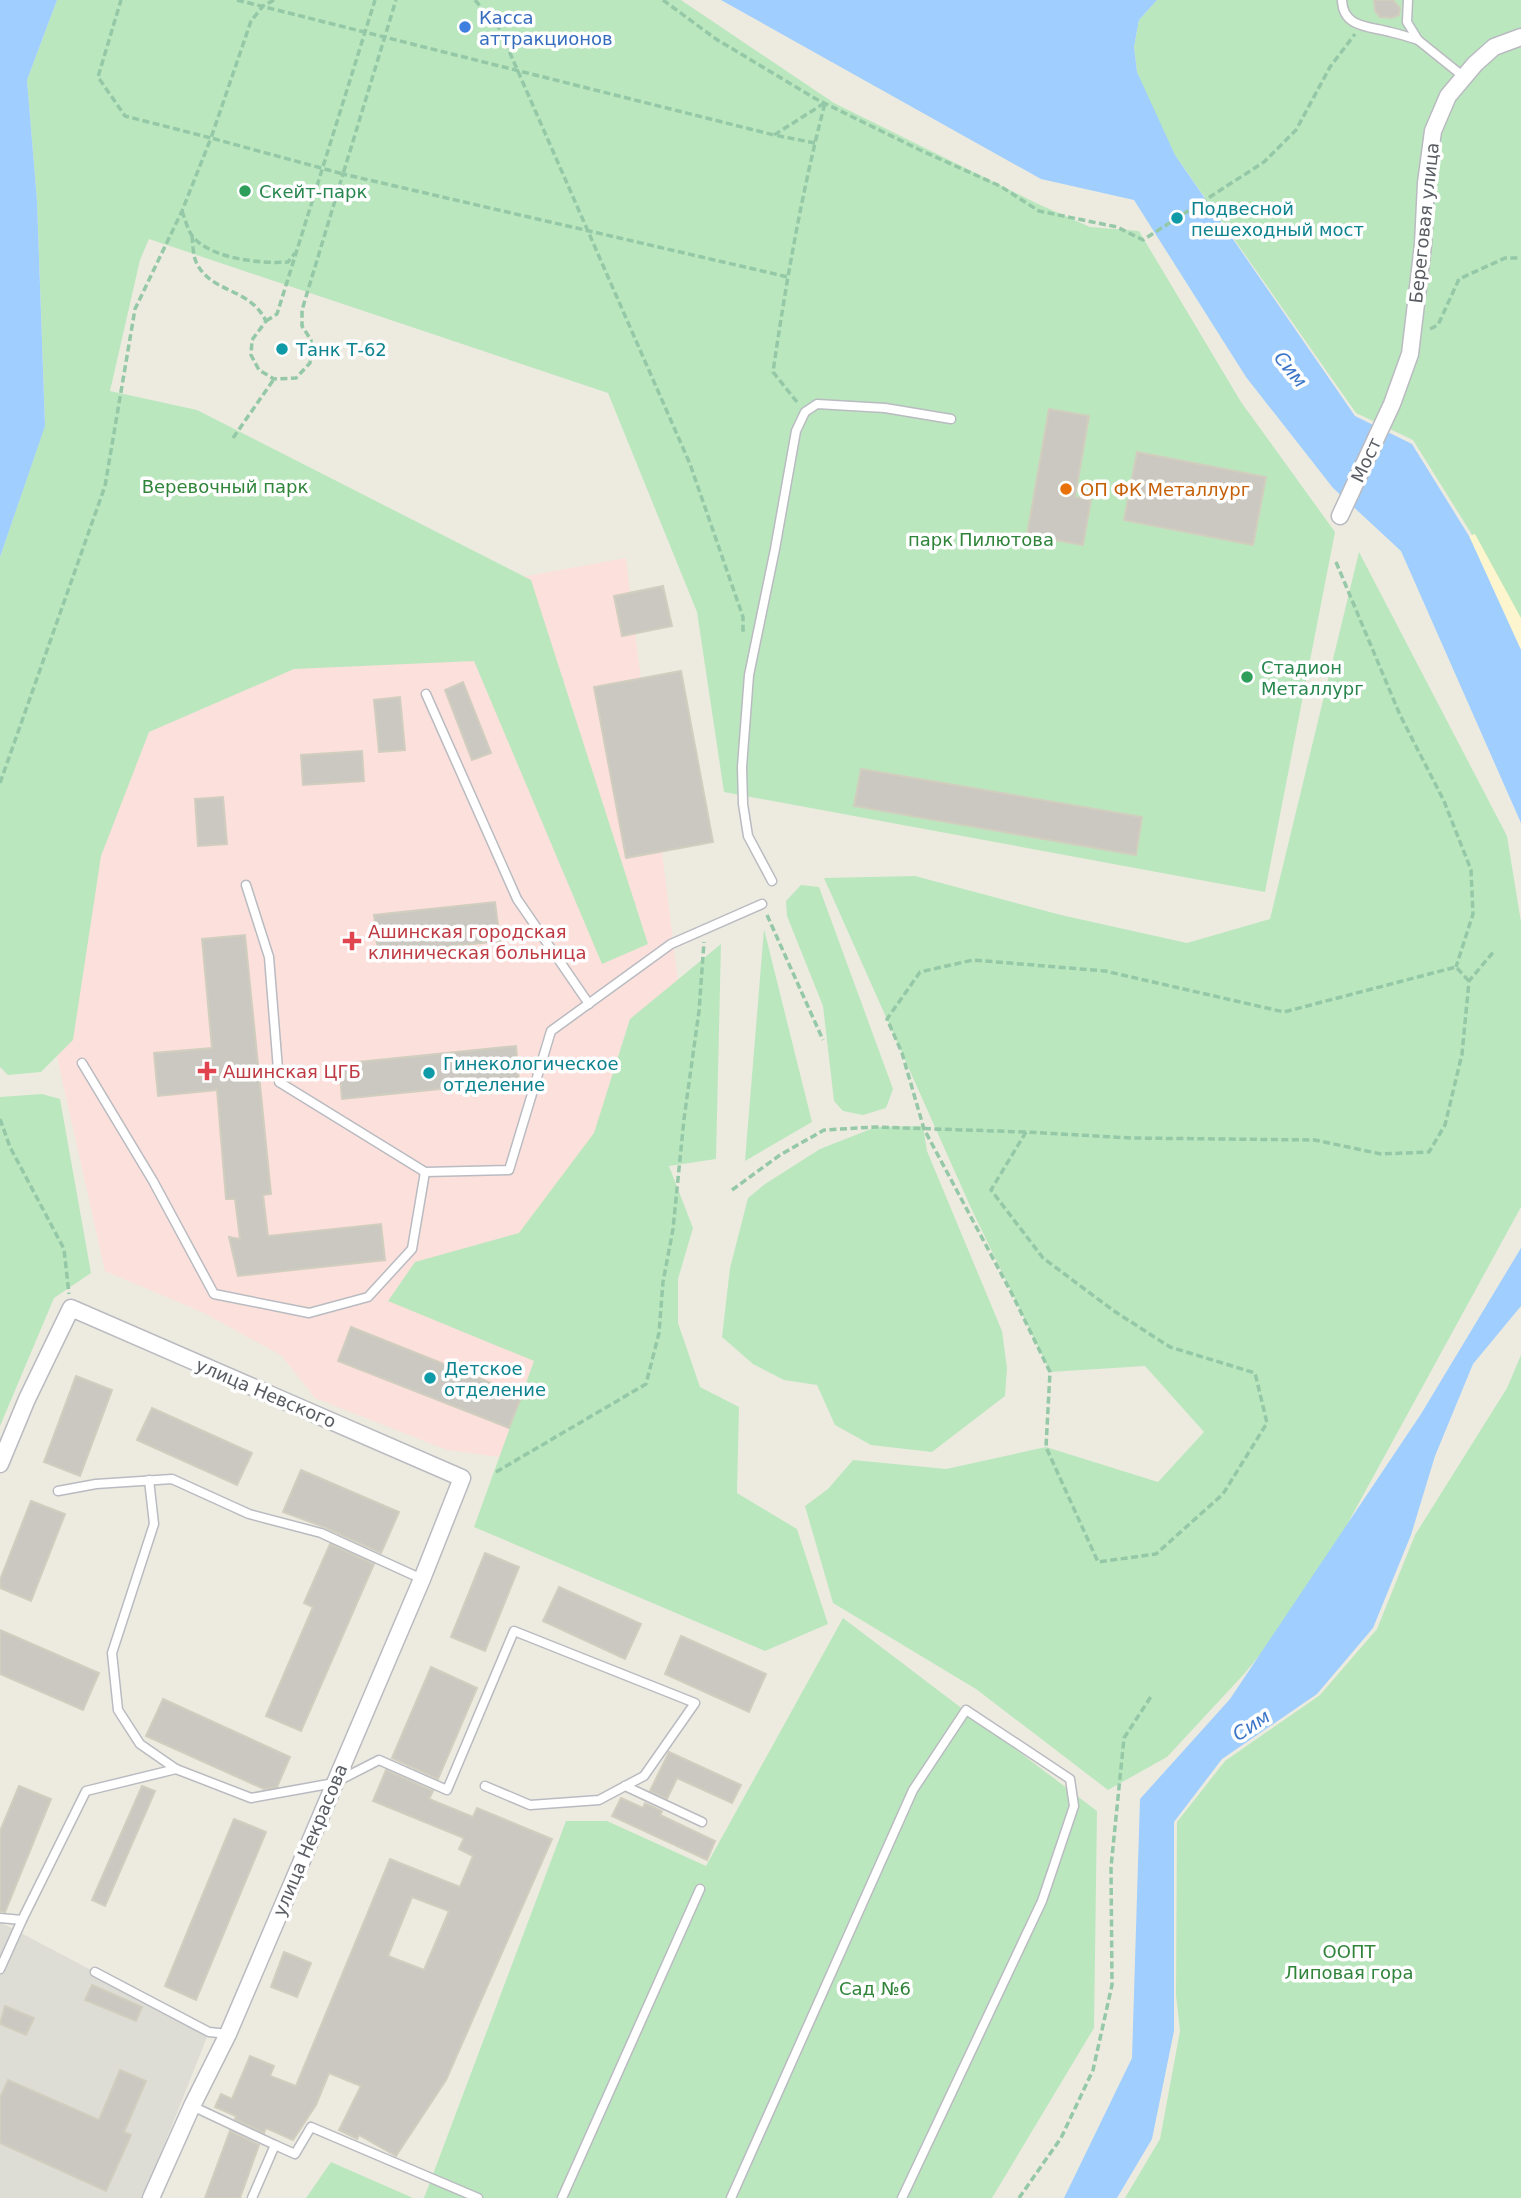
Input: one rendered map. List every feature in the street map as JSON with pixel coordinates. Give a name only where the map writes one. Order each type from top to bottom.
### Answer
[{"type":"street","name":"Береговая улица","points":[[1392,404],[1410,354],[1433,131],[1448,96],[1475,64],[1494,47],[1521,37]]},
{"type":"street","name":"Мост","points":[[1340,516],[1392,404]]},
{"type":"street","points":[[0,1464],[27,1399],[71,1308]]},
{"type":"street","name":"улица Невского","points":[[71,1308],[462,1478]]},
{"type":"street","name":"улица Некрасова","points":[[151,2198],[228,2034],[422,1579],[462,1478]]},
{"type":"lane","points":[[1342,0],[1342,8],[1347,18],[1360,27],[1392,32],[1418,40]]},
{"type":"lane","points":[[1408,0],[1407,22],[1418,40],[1464,78]]},
{"type":"lane","points":[[772,881],[748,836],[743,804],[743,754],[749,675],[796,431],[805,412],[817,404],[885,408],[951,419]]},
{"type":"lane","points":[[426,694],[517,899],[589,1004]]},
{"type":"lane","points":[[246,885],[269,957],[279,1082],[425,1172],[509,1170],[551,1031],[671,944],[762,904]]},
{"type":"lane","points":[[82,1063],[153,1181],[214,1294],[309,1313],[368,1297],[412,1249],[425,1172]]},
{"type":"lane","points":[[58,1491],[96,1484],[172,1479],[249,1514],[321,1533],[422,1579]]},
{"type":"lane","points":[[149,1480],[154,1524],[112,1653],[118,1710],[139,1744],[176,1769],[251,1798],[334,1783],[379,1760],[447,1790],[514,1631],[695,1703],[644,1776],[599,1800],[530,1805],[485,1786]]},
{"type":"lane","points":[[731,2198],[913,1790],[966,1710],[1070,1779],[1074,1805],[1042,1901],[902,2198]]},
{"type":"lane","points":[[0,1969],[86,1791],[176,1769]]},
{"type":"lane","points":[[625,1786],[702,1822]]},
{"type":"lane","points":[[562,2198],[700,1889]]},
{"type":"lane","points":[[0,1918],[22,1920]]},
{"type":"lane","points":[[95,1972],[209,2032],[228,2034]]},
{"type":"lane","points":[[192,2106],[295,2154],[311,2127],[478,2198]]},
{"type":"lane","points":[[252,2198],[275,2145]]},
{"type":"path","points":[[121,0],[98,77],[125,116],[343,174],[788,277]]},
{"type":"path","points":[[237,0],[815,143]]},
{"type":"path","points":[[0,783],[105,486],[135,309],[182,211],[211,138],[251,21],[263,6],[274,0]]},
{"type":"path","points":[[375,0],[277,314],[265,320],[252,340],[251,355],[259,370],[274,379],[296,378],[310,363],[311,340],[302,326],[302,310],[396,0]]},
{"type":"path","points":[[475,0],[499,28],[690,464],[743,617],[743,644]]},
{"type":"path","points":[[663,0],[716,39],[825,103],[1000,186],[1039,211],[1117,227],[1143,240],[1264,162],[1296,130],[1330,67],[1360,27]]},
{"type":"path","points":[[774,135],[825,103]]},
{"type":"path","points":[[805,412],[772,372],[788,277],[825,103]]},
{"type":"path","points":[[182,211],[192,236],[196,264],[208,277],[259,307],[265,320]]},
{"type":"path","points":[[192,236],[210,250],[263,264],[288,262],[299,248]]},
{"type":"path","points":[[1412,336],[1438,325],[1459,279],[1506,258],[1521,258]]},
{"type":"path","points":[[233,438],[274,379]]},
{"type":"path","points":[[1336,562],[1400,715],[1444,801],[1471,870],[1473,914],[1456,967]]},
{"type":"path","points":[[762,904],[823,1040]]},
{"type":"path","points":[[496,1472],[646,1384],[659,1333],[663,1282],[675,1218],[684,1119],[699,1011],[705,929]]},
{"type":"path","points":[[732,1190],[780,1155],[824,1130],[876,1127],[1131,1138],[1315,1140],[1381,1154],[1429,1152],[1445,1125],[1462,1054],[1469,981],[1495,950]]},
{"type":"path","points":[[1026,1132],[991,1190],[1043,1258],[1114,1311],[1170,1347],[1255,1373],[1267,1423],[1223,1494],[1156,1554],[1098,1562],[1046,1447],[1050,1372],[1012,1294],[924,1129],[902,1053],[887,1019],[919,972],[973,960],[1105,971],[1284,1012],[1456,967]]},
{"type":"path","points":[[1456,967],[1469,981]]},
{"type":"path","points":[[0,1119],[10,1147],[64,1248],[71,1308]]},
{"type":"path","points":[[1019,2198],[1061,2138],[1093,2070],[1112,1985],[1111,1867],[1124,1738],[1152,1695]]},
{"type":"shaded area","name":"Ашинская городская клиническая больница","points":[[626,558],[683,1022],[640,1375],[500,1457],[447,1450],[315,1398],[282,1356],[204,1313],[105,1271],[13,861],[119,650]]},
{"type":"shaded area","points":[[0,1922],[209,2032],[143,2198],[0,2198]]},
{"type":"green space","name":"парк Пилютова","points":[[57,0],[681,0],[834,103],[1090,227],[1139,231],[1241,402],[1335,532],[1265,892],[724,792],[697,612],[608,393],[149,239],[140,260],[110,391],[197,410],[531,580],[648,944],[602,964],[474,661],[294,669],[149,732],[101,856],[73,1040],[41,1072],[8,1075],[0,1067],[0,557],[45,425],[37,201],[27,80]]},
{"type":"green space","points":[[1157,0],[1521,0],[1521,641],[1471,533],[1413,440],[1356,413],[1175,155],[1145,94],[1137,72],[1134,47],[1139,20]]},
{"type":"green space","points":[[1359,552],[1507,836],[1521,922],[1521,1207],[1309,1594],[1245,1673],[1167,1757],[1108,1790],[976,1689],[833,1603],[805,1506],[828,1489],[853,1460],[946,1469],[1046,1447],[1158,1482],[1204,1432],[1145,1366],[1050,1372],[971,1208],[824,878],[915,876],[1061,915],[1187,943],[1270,919]]},
{"type":"green space","points":[[801,885],[819,887],[893,1089],[886,1108],[863,1115],[843,1111],[834,1101],[823,1006],[787,916],[786,901]]},
{"type":"green space","points":[[764,929],[812,1122],[745,1161]]},
{"type":"green space","points":[[721,944],[716,1159],[669,1166],[693,1228],[678,1279],[678,1323],[700,1387],[739,1407],[737,1493],[797,1529],[828,1624],[765,1651],[474,1527],[534,1361],[388,1301],[415,1262],[519,1233],[594,1133],[630,1019]]},
{"type":"green space","points":[[42,1094],[60,1099],[91,1273],[54,1298],[0,1426],[0,1097]]},
{"type":"green space","points":[[923,1126],[927,1151],[1002,1331],[1007,1368],[1005,1396],[932,1452],[871,1445],[835,1425],[817,1385],[784,1380],[753,1364],[722,1337],[730,1268],[748,1198],[820,1149],[876,1127]]},
{"type":"green space","name":"ООПТ Липовая гора","points":[[1521,1355],[1521,2198],[1125,2198],[1160,2139],[1180,2031],[1176,1995],[1177,1822],[1225,1761],[1320,1695],[1377,1629],[1415,1535],[1507,1388]]},
{"type":"green space","name":"Сад №6","points":[[843,1618],[1097,1811],[1094,2028],[992,2198],[424,2198],[566,1821],[607,1821],[706,1866]]},
{"type":"green space","points":[[331,2162],[413,2198],[306,2198]]},
{"type":"sand","points":[[1475,534],[1521,618],[1521,650],[1469,536]]},
{"type":"water","points":[[0,0],[57,0],[27,80],[37,201],[45,426],[0,557]]},
{"type":"water","name":"Сим","points":[[721,0],[1157,0],[1139,20],[1134,47],[1137,72],[1175,155],[1355,416],[1412,444],[1469,536],[1521,650],[1521,823],[1401,551],[1333,488],[1246,377],[1134,200],[1041,179]]},
{"type":"water","name":"Сим","points":[[1521,1248],[1521,1306],[1473,1364],[1435,1456],[1411,1535],[1373,1628],[1317,1694],[1222,1759],[1174,1822],[1174,2031],[1152,2139],[1117,2198],[1064,2198],[1132,2058],[1140,1799],[1230,1699],[1421,1414]]},
{"type":"building","points":[[1374,0],[1393,0],[1400,8],[1399,15],[1392,18],[1380,17],[1375,11]]},
{"type":"building","points":[[1049,409],[1089,416],[1075,497],[1091,500],[1083,545],[1027,535]]},
{"type":"building","points":[[1137,452],[1266,477],[1253,545],[1124,520]]},
{"type":"building","points":[[663,586],[672,626],[622,636],[614,596]]},
{"type":"building","points":[[681,671],[713,842],[626,858],[594,687]]},
{"type":"building","points":[[463,682],[491,753],[472,760],[445,690]]},
{"type":"building","points":[[400,697],[405,750],[379,752],[374,700]]},
{"type":"building","points":[[362,751],[364,781],[303,785],[301,755]]},
{"type":"building","points":[[861,769],[1142,817],[1136,855],[854,806]]},
{"type":"building","points":[[223,797],[227,844],[198,846],[195,799]]},
{"type":"building","points":[[495,902],[500,941],[378,954],[374,915]]},
{"type":"building","name":"Ашинская ЦГБ","points":[[245,935],[271,1194],[263,1195],[268,1236],[381,1224],[385,1260],[238,1276],[229,1237],[240,1239],[235,1199],[226,1199],[217,1090],[158,1096],[154,1053],[212,1048],[202,939]]},
{"type":"building","name":"Гинекологическое отделение","points":[[516,1046],[519,1081],[342,1099],[339,1064]]},
{"type":"building","name":"Детское отделение","points":[[351,1327],[522,1395],[509,1428],[338,1361]]},
{"type":"building","points":[[76,1376],[112,1390],[80,1476],[44,1462]]},
{"type":"building","points":[[152,1408],[252,1453],[237,1485],[137,1440]]},
{"type":"building","points":[[301,1470],[399,1512],[381,1553],[283,1512]]},
{"type":"building","points":[[31,1501],[65,1514],[31,1601],[0,1588],[0,1580]]},
{"type":"building","points":[[330,1544],[374,1564],[301,1731],[266,1716],[313,1607],[304,1603]]},
{"type":"building","points":[[485,1553],[519,1567],[485,1651],[451,1637]]},
{"type":"building","points":[[559,1587],[641,1624],[625,1659],[543,1621]]},
{"type":"building","points":[[0,1630],[99,1673],[83,1710],[0,1674]]},
{"type":"building","points":[[681,1636],[766,1674],[749,1712],[665,1674]]},
{"type":"building","points":[[431,1667],[477,1688],[438,1779],[392,1758]]},
{"type":"building","points":[[163,1699],[290,1757],[277,1787],[264,1789],[146,1736]]},
{"type":"building","points":[[669,1752],[741,1785],[732,1803],[677,1778],[667,1799],[650,1791]]},
{"type":"building","points":[[386,1770],[433,1791],[429,1799],[473,1817],[477,1808],[552,1839],[446,2080],[396,2156],[359,2135],[357,2139],[339,2130],[361,2086],[329,2073],[316,2105],[293,2140],[266,2128],[264,2133],[215,2107],[221,2094],[232,2099],[250,2056],[274,2066],[270,2076],[296,2086],[390,1859],[460,1887],[473,1856],[459,1849],[464,1838],[373,1801]],"holes":[[[412,1897],[449,1911],[424,1970],[388,1956]]]},
{"type":"building","points":[[19,1786],[51,1799],[5,1912],[0,1911],[0,1831]]},
{"type":"building","points":[[142,1786],[155,1791],[105,1906],[92,1900]]},
{"type":"building","points":[[621,1798],[643,1808],[645,1803],[662,1811],[660,1815],[715,1841],[707,1860],[612,1816]]},
{"type":"building","points":[[234,1819],[266,1832],[196,2000],[165,1986]]},
{"type":"building","points":[[284,1952],[311,1963],[297,1997],[271,1987]]},
{"type":"building","points":[[92,1985],[142,2007],[136,2021],[85,2000]]},
{"type":"building","points":[[5,2006],[34,2018],[26,2035],[0,2024]]},
{"type":"building","points":[[120,2070],[146,2081],[124,2132],[131,2135],[106,2191],[0,2143],[0,2098],[8,2080],[99,2120]]},
{"type":"building","points":[[230,2131],[259,2145],[240,2198],[205,2198]]},
{"type":"place","name":"Касса аттракционов","points":[[465,27]]},
{"type":"place","name":"Скейт-парк","points":[[245,191]]},
{"type":"place","name":"Подвесной пешеходный мост","points":[[1177,218]]},
{"type":"place","name":"Танк Т-62","points":[[282,349]]},
{"type":"place","name":"ОП ФК Металлург","points":[[1066,489]]},
{"type":"place","name":"Стадион Металлург","points":[[1247,677]]},
{"type":"place","name":"Ашинская городская клиническая больница","points":[[352,941]]},
{"type":"place","name":"Ашинская ЦГБ","points":[[207,1071]]},
{"type":"place","name":"Гинекологическое отделение","points":[[429,1073]]},
{"type":"place","name":"Детское отделение","points":[[430,1378]]},
{"type":"park label","name":"Веревочный парк","points":[[225,486]]}]
